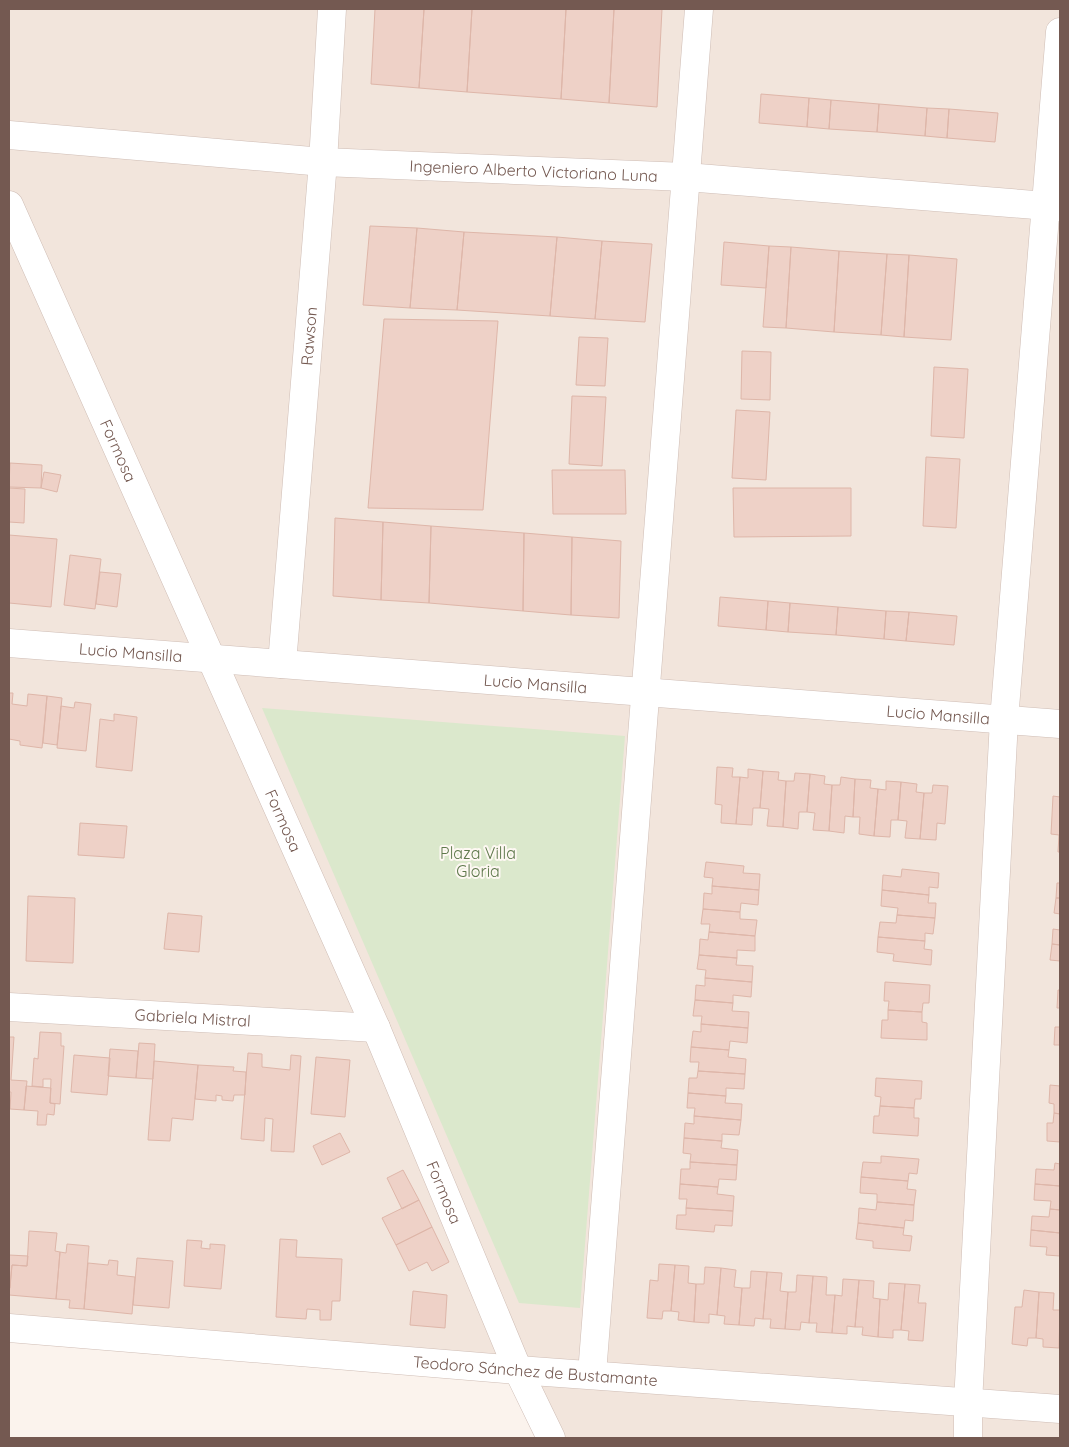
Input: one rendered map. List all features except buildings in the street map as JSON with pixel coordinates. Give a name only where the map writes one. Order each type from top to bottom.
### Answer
[{"type":"street","name":"Rawson","points":[[282,664],[322,162],[332,9]]},
{"type":"street","points":[[592,1374],[699,9]]},
{"type":"street","points":[[968,1438],[968,1403],[1004,720],[1053,206],[1060,32]]},
{"type":"street","name":"Ingeniero Alberto Victoriano Luna","points":[[9,135],[322,162],[686,177],[1053,206]]},
{"type":"street","name":"Formosa","points":[[9,205],[376,1028],[518,1370],[551,1438]]},
{"type":"street","name":"Lucio Mansilla","points":[[9,643],[1060,724]]},
{"type":"street","name":"Gabriela Mistral","points":[[9,1007],[376,1028]]},
{"type":"street","name":"Teodoro Sánchez de Bustamante","points":[[9,1328],[518,1370],[1060,1409]]},
{"type":"shaded area","points":[[9,9],[1060,9],[1060,1438],[551,1438],[518,1369],[9,1328]]},
{"type":"green space","name":"Plaza Villa Gloria","points":[[262,708],[625,736],[580,1308],[519,1303]]}]
